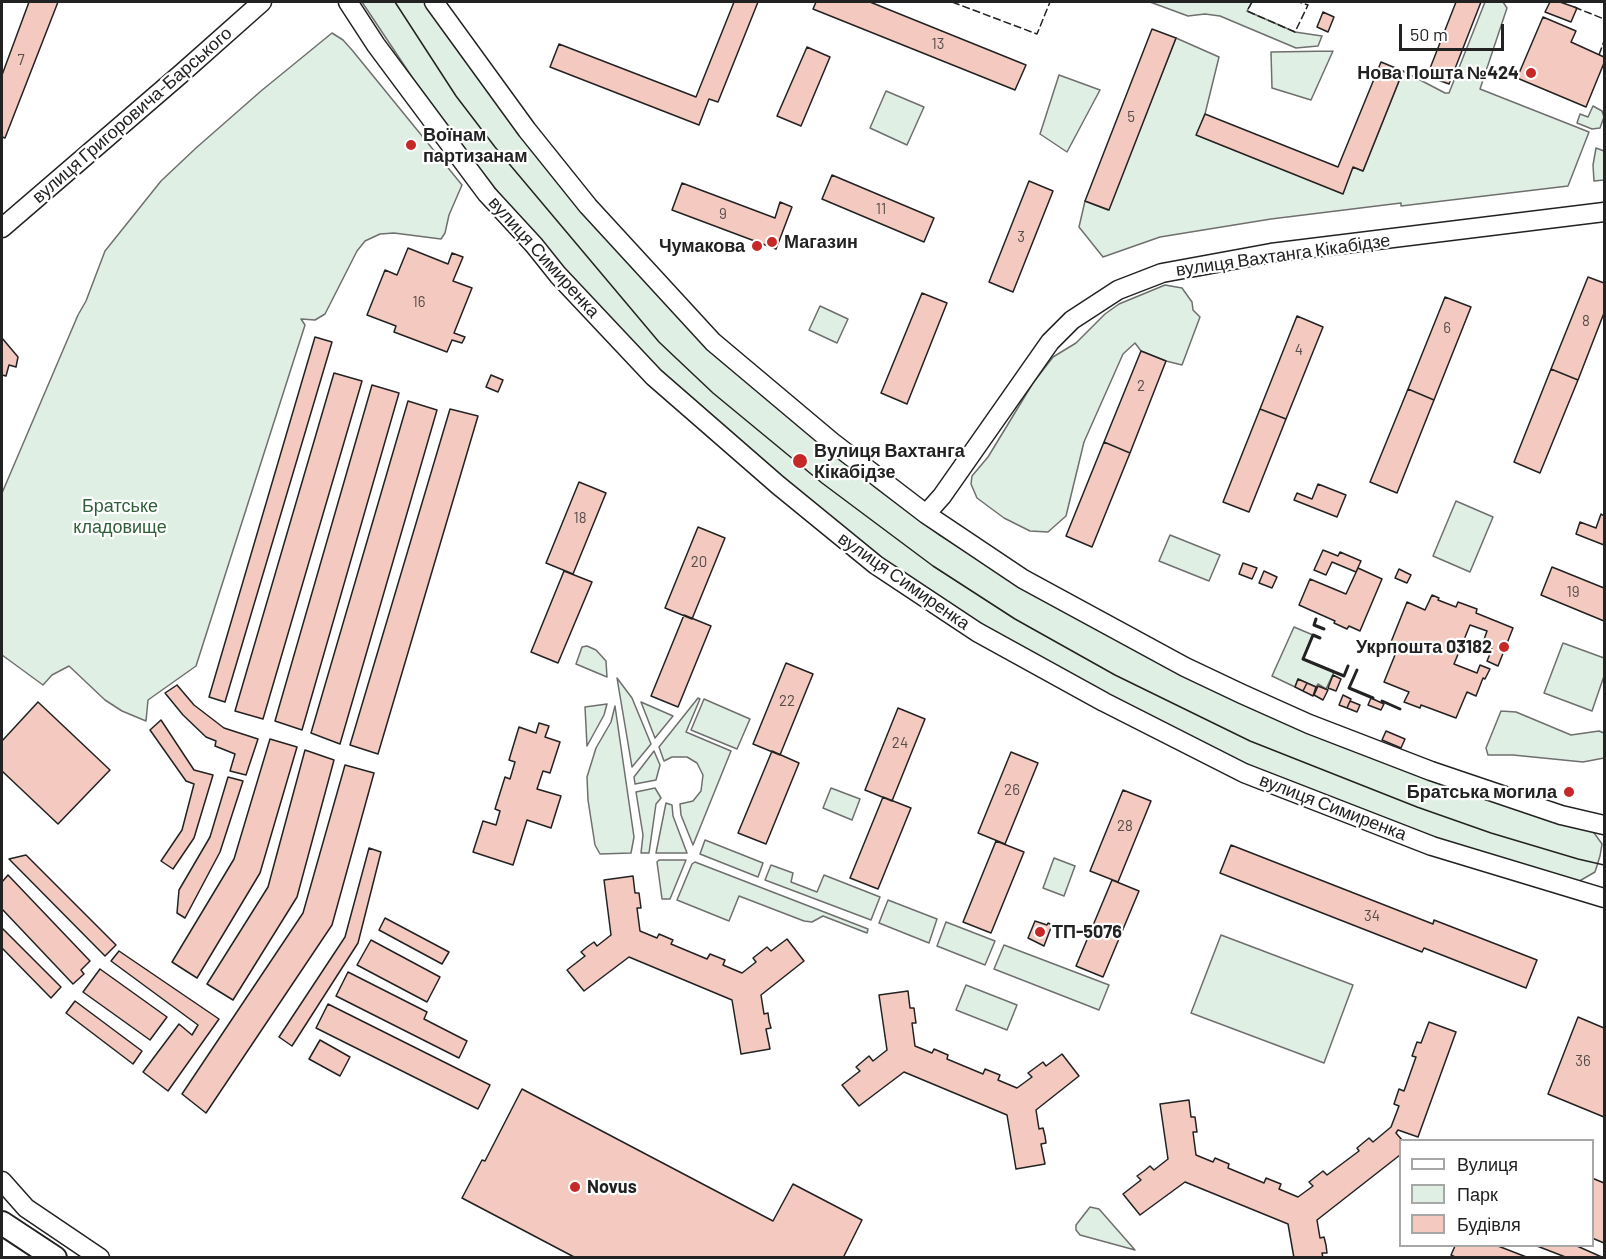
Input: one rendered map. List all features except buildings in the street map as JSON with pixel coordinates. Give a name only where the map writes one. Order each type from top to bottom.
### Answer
[{"type":"highway","points":[[2,1223],[55,1257]]},
{"type":"street","name":"вулиця Григоровича-Барського","points":[[2,228],[262,2]]},
{"type":"street","name":"вулиця Симиренка","points":[[348,2],[376,45],[487,194],[558,275],[654,377],[778,485],[876,565],[977,632],[1204,755],[1244,773],[1432,846],[1603,894]]},
{"type":"street","points":[[434,2],[527,130],[582,198],[713,342],[832,442],[926,514],[1023,579],[1185,667],[1242,694],[1328,732],[1431,771],[1561,814],[1605,825]]},
{"type":"street","name":"вулиця Вахтанга Кікабідзе","points":[[926,514],[942,496],[1050,342],[1072,320],[1118,290],[1162,273],[1271,253],[1605,212]]},
{"type":"street","points":[[2,1181],[26,1208]]},
{"type":"street","points":[[2,1195],[26,1208],[100,1257]]},
{"type":"green space","points":[[362,2],[425,2],[534,151],[830,450],[938,534],[1007,578],[1091,626],[1189,678],[1252,707],[1338,745],[1417,774],[1592,830],[1602,844],[1595,872],[1576,883],[1418,832],[1287,782],[1211,749],[986,629],[858,542],[737,442],[625,339],[512,210],[412,77]]},
{"type":"green space","points":[[1150,2],[1252,2],[1247,11],[1295,32],[1322,36],[1318,46],[1296,48],[1220,16],[1205,14],[1188,16]]},
{"type":"green space","points":[[1485,2],[1503,2],[1507,8],[1480,89],[1589,132],[1568,186],[1271,219],[1160,237],[1103,257],[1079,227],[1085,201],[1108,210],[1176,38],[1219,57],[1205,114],[1197,135],[1342,193],[1353,167],[1363,171],[1403,71],[1449,93]]},
{"type":"green space","name":"Братське кладовище","points":[[332,33],[352,50],[462,185],[449,215],[445,233],[441,239],[394,233],[380,234],[365,241],[357,251],[325,314],[315,320],[301,319],[305,325],[196,666],[148,700],[146,721],[122,711],[105,700],[69,666],[52,675],[43,685],[2,655],[2,493],[86,301],[105,251],[161,181],[261,91]]},
{"type":"green space","points":[[1333,51],[1311,100],[1272,88],[1271,52]]},
{"type":"green space","points":[[1059,75],[1100,90],[1067,152],[1040,134]]},
{"type":"green space","points":[[886,91],[924,107],[907,145],[870,128]]},
{"type":"green space","points":[[1593,106],[1602,111],[1604,117],[1600,128],[1592,129],[1577,123],[1580,114],[1588,117]]},
{"type":"green space","points":[[1596,148],[1604,151],[1604,180],[1594,181],[1593,165]]},
{"type":"green space","points":[[1165,285],[1182,288],[1192,302],[1193,310],[1200,317],[1182,365],[1141,351],[1135,343],[1123,354],[1084,442],[1066,516],[1048,532],[1030,531],[1004,518],[977,498],[971,484],[972,476],[988,457],[1033,383],[1053,357],[1076,343],[1105,314],[1119,304]]},
{"type":"green space","points":[[820,306],[848,319],[837,343],[809,330]]},
{"type":"green space","points":[[1456,501],[1493,517],[1470,572],[1433,556]]},
{"type":"green space","points":[[1170,535],[1220,555],[1209,581],[1159,561]]},
{"type":"green space","points":[[1294,627],[1313,635],[1303,659],[1334,672],[1326,689],[1318,684],[1316,687],[1298,679],[1295,687],[1272,676]]},
{"type":"green space","points":[[1563,643],[1604,658],[1604,676],[1592,711],[1544,693]]},
{"type":"green space","points":[[587,646],[596,650],[606,661],[607,677],[576,664],[582,647]]},
{"type":"green space","points":[[617,678],[632,698],[651,744],[632,767]]},
{"type":"green space","points":[[698,698],[700,699],[686,732],[731,751],[693,845],[681,815],[680,804],[693,801],[701,791],[703,775],[697,763],[687,757],[672,757],[664,761],[659,747]]},
{"type":"green space","points":[[704,699],[750,719],[737,749],[691,730]]},
{"type":"green space","points":[[641,702],[673,716],[655,738]]},
{"type":"green space","points":[[607,704],[604,715],[587,746],[585,707]]},
{"type":"green space","points":[[615,706],[634,837],[631,853],[600,854],[595,845],[587,777],[596,748],[611,722]]},
{"type":"green space","points":[[1501,711],[1516,712],[1571,735],[1599,731],[1604,733],[1604,758],[1583,762],[1513,755],[1488,755],[1486,748]]},
{"type":"green space","points":[[654,751],[660,765],[656,780],[635,784],[634,777]]},
{"type":"green space","points":[[655,788],[661,798],[656,804],[649,853],[641,853],[643,835],[636,792]]},
{"type":"green space","points":[[831,788],[860,799],[852,820],[823,808]]},
{"type":"green space","points":[[666,803],[672,805],[673,816],[687,853],[656,853]]},
{"type":"green space","points":[[705,840],[763,863],[758,877],[700,854]]},
{"type":"green space","points":[[1054,858],[1075,866],[1064,896],[1043,888]]},
{"type":"green space","points":[[659,860],[686,860],[670,899],[662,899],[657,862]]},
{"type":"green space","points":[[695,862],[868,929],[867,933],[823,916],[812,922],[804,921],[739,896],[729,921],[677,900],[692,864]]},
{"type":"green space","points":[[771,865],[793,873],[791,882],[817,892],[824,875],[880,897],[871,920],[765,880]]},
{"type":"green space","points":[[888,900],[937,919],[929,943],[879,923]]},
{"type":"green space","points":[[946,922],[995,941],[985,965],[937,946]]},
{"type":"green space","points":[[1221,935],[1353,985],[1324,1063],[1191,1013]]},
{"type":"green space","points":[[1004,945],[1109,985],[1099,1010],[994,969]]},
{"type":"green space","points":[[966,985],[1017,1005],[1007,1030],[956,1010]]},
{"type":"green space","points":[[1090,1207],[1099,1209],[1135,1250],[1080,1235],[1076,1230],[1076,1225]]},
{"type":"tram line","points":[[395,2],[456,96],[495,147],[659,342],[713,393],[822,483],[933,566],[1015,619],[1115,675],[1250,741],[1417,807],[1491,833],[1604,865]]},
{"type":"fence","points":[[952,2],[1037,34],[1050,2]]},
{"type":"fence","points":[[1252,2],[1247,11],[1295,32],[1308,5],[1299,2]]},
{"type":"fence","points":[[1574,7],[1604,19]]},
{"type":"fence","points":[[1599,55],[1604,41]]},
{"type":"wall","points":[[1316,619],[1314,625],[1324,629]]},
{"type":"wall","points":[[1320,638],[1313,635],[1303,659],[1344,676],[1348,666]]},
{"type":"wall","points":[[1357,670],[1349,688],[1373,698]]},
{"type":"wall","points":[[1382,701],[1400,709]]},
{"type":"place","name":"Нова Пошта №424","points":[[1531,73]]},
{"type":"place","name":"Воїнам партизанам","points":[[411,145]]},
{"type":"place","name":"Магазин","points":[[772,242]]},
{"type":"place","name":"Чумакова","points":[[757,246]]},
{"type":"place","name":"Вулиця Вахтанга Кікабідзе","points":[[800,461]]},
{"type":"place","name":"Укрпошта 03182","points":[[1504,647]]},
{"type":"place","name":"Братська могила","points":[[1569,792]]},
{"type":"place","name":"ТП-5076","points":[[1040,932]]},
{"type":"place","name":"Novus","points":[[575,1187]]}]
